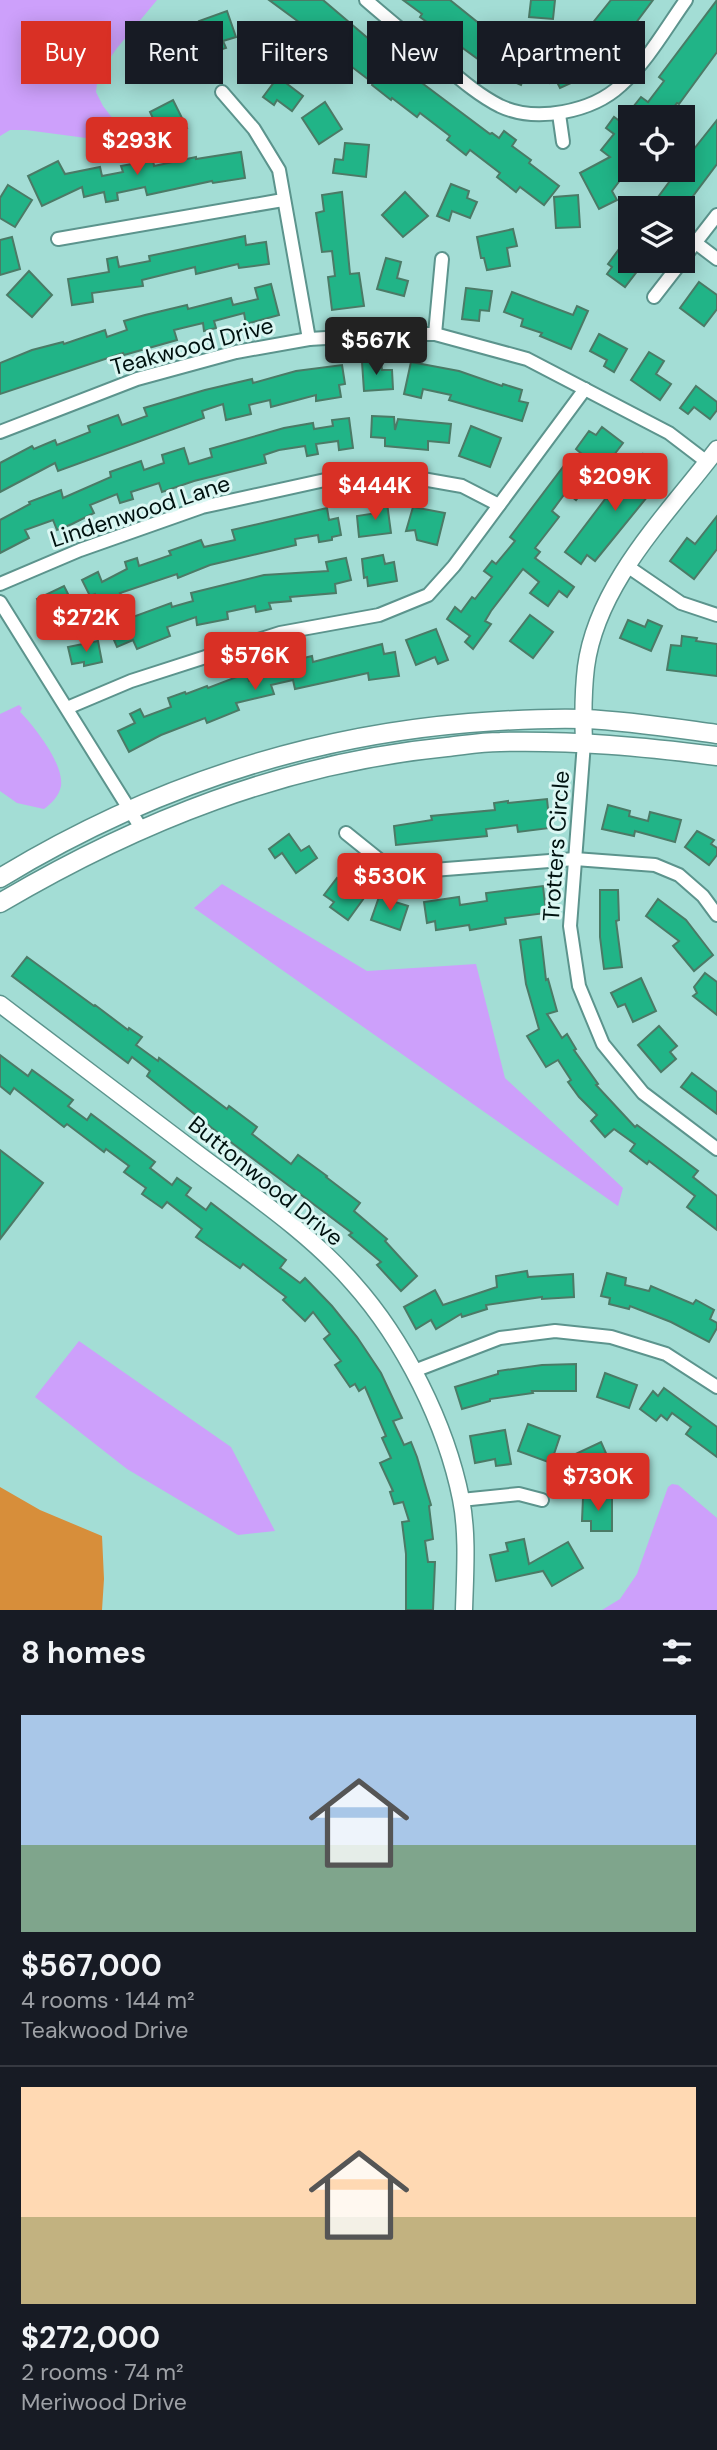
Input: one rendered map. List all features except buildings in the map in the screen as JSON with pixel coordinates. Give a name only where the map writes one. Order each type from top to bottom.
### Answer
[{"type":"main road","points":[[0,878],[129,808],[232,769],[351,738],[428,726],[583,719],[641,723],[717,734]]},
{"type":"main road","points":[[0,904],[46,876],[141,828],[239,790],[304,771],[365,758],[498,742],[584,743],[717,756]]},
{"type":"street","points":[[366,0],[480,94],[502,107],[519,112],[559,114],[609,95],[623,84],[686,0]]},
{"type":"street","points":[[222,92],[254,129],[279,170],[309,339]]},
{"type":"street","points":[[559,114],[563,142]]},
{"type":"street","points":[[58,239],[283,201]]},
{"type":"street","points":[[717,215],[696,243],[717,259]]},
{"type":"street","points":[[435,334],[442,259]]},
{"type":"street","points":[[654,297],[672,273]]},
{"type":"street","name":"Teakwood Drive","points":[[0,432],[137,379],[236,352],[309,339],[435,334],[527,359],[712,455]]},
{"type":"street","points":[[67,708],[131,681],[280,633],[379,615],[428,595],[454,566],[585,389]]},
{"type":"street","points":[[584,743],[586,667],[595,628],[606,600],[628,566],[712,455]]},
{"type":"street","name":"Lindenwood Lane","points":[[0,584],[80,550],[202,507],[325,480],[394,474],[462,486],[499,505]]},
{"type":"street","points":[[628,566],[681,603],[717,615]]},
{"type":"street","points":[[0,602],[141,828]]},
{"type":"street","name":"Trotters Circle","points":[[584,743],[570,926],[579,986],[603,1044],[643,1093],[717,1149]]},
{"type":"street","points":[[346,833],[382,862],[420,871],[575,859],[655,865],[679,875],[703,896],[717,915]]},
{"type":"street","name":"Buttonwood Drive","points":[[0,1004],[294,1227],[353,1282],[384,1322],[414,1371],[445,1442],[461,1500],[465,1561],[464,1610]]},
{"type":"street","points":[[414,1371],[500,1338],[555,1331],[611,1337],[666,1353],[717,1387]]},
{"type":"street","points":[[461,1500],[519,1494],[542,1500]]},
{"type":"shaded area","points":[[0,0],[157,0],[140,21],[125,21],[125,38],[111,57],[111,21],[21,21],[21,84],[97,84],[96,92],[103,106],[120,128],[117,138],[101,140],[26,130],[10,130],[0,136]]},
{"type":"shaded area","points":[[19,705],[22,708],[20,712],[47,746],[61,777],[59,793],[44,809],[17,803],[0,791],[0,714]]},
{"type":"shaded area","points":[[222,884],[367,971],[476,964],[505,1078],[623,1188],[618,1206],[194,908]]},
{"type":"shaded area","points":[[79,1341],[231,1447],[275,1531],[238,1535],[127,1469],[35,1397]]},
{"type":"shaded area","points":[[672,1484],[678,1485],[717,1518],[717,1610],[602,1610],[620,1599],[637,1574],[668,1487]]},
{"type":"shaded area","points":[[0,1487],[40,1510],[102,1536],[102,1610],[0,1610]]}]
